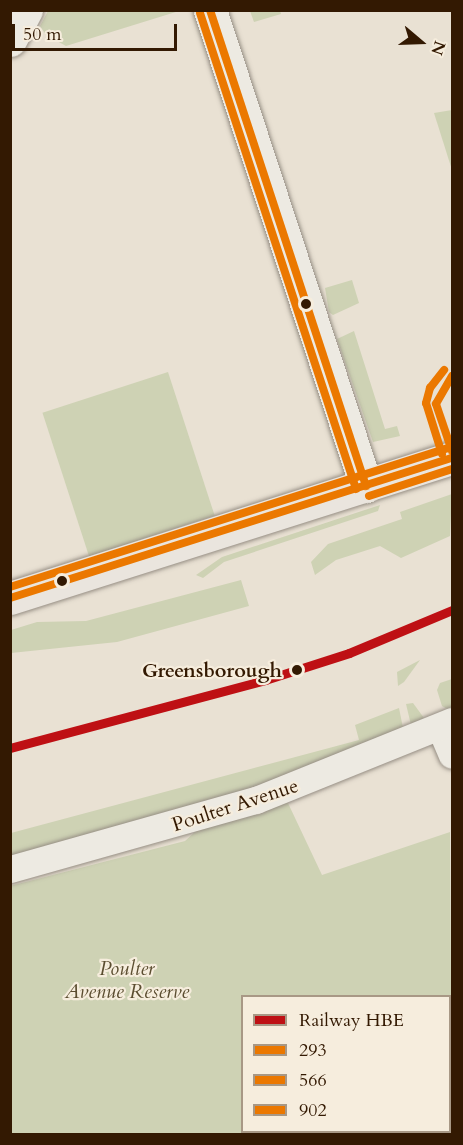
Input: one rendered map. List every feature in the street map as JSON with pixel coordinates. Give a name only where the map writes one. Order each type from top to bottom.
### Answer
[{"type":"main road","points":[[10,40],[26,10]]},
{"type":"main road","points":[[210,10],[366,486]]},
{"type":"main road","points":[[10,598],[453,458]]},
{"type":"street","points":[[446,724],[453,755]]},
{"type":"street","name":"Poulter Avenue","points":[[10,869],[256,800],[446,724]]},
{"type":"green space","points":[[48,10],[179,11],[66,46],[46,35],[40,26]]},
{"type":"green space","points":[[250,11],[280,11],[281,14],[254,22]]},
{"type":"green space","points":[[452,110],[452,170],[434,113]]},
{"type":"green space","points":[[352,280],[359,303],[333,315],[329,312],[325,288]]},
{"type":"green space","points":[[354,331],[385,429],[397,426],[400,436],[373,442],[337,339]]},
{"type":"green space","points":[[168,372],[215,516],[89,556],[42,413]]},
{"type":"green space","points":[[452,494],[450,536],[401,558],[380,546],[336,560],[315,575],[311,562],[328,544],[402,519],[400,512]]},
{"type":"green space","points":[[380,505],[378,511],[224,562],[203,578],[196,575],[222,557]]},
{"type":"green space","points":[[241,580],[249,606],[117,642],[11,653],[11,630],[37,622],[86,621]]},
{"type":"green space","points":[[420,660],[404,682],[398,686],[397,672]]},
{"type":"green space","points":[[452,679],[452,710],[449,710],[442,706],[437,690],[440,683]]},
{"type":"green space","points":[[413,703],[424,718],[411,725],[406,704]]},
{"type":"green space","points":[[399,708],[403,728],[244,793],[11,857],[11,833],[359,740],[355,725]]},
{"type":"green space","name":"Poulter Avenue Reserve","points":[[287,801],[322,875],[450,832],[452,1134],[11,1134],[10,886],[185,841],[198,829]]},
{"type":"rail line","name":"HBE","points":[[10,748],[265,680],[349,653],[452,610]]},
{"type":"transit line","name":"293","points":[[210,10],[366,486]]},
{"type":"transit line","name":"566","points":[[200,13],[356,489]]},
{"type":"transit line","name":"566","points":[[442,454],[426,403],[430,388],[444,370]]},
{"type":"transit line","name":"293","points":[[452,376],[436,404],[452,451]]},
{"type":"transit line","name":"902","points":[[10,587],[449,448]]},
{"type":"transit line","name":"293","points":[[10,598],[452,458]]},
{"type":"transit line","name":"566","points":[[369,496],[452,469]]},
{"type":"place","name":"Greensborough","points":[[297,670]]}]
